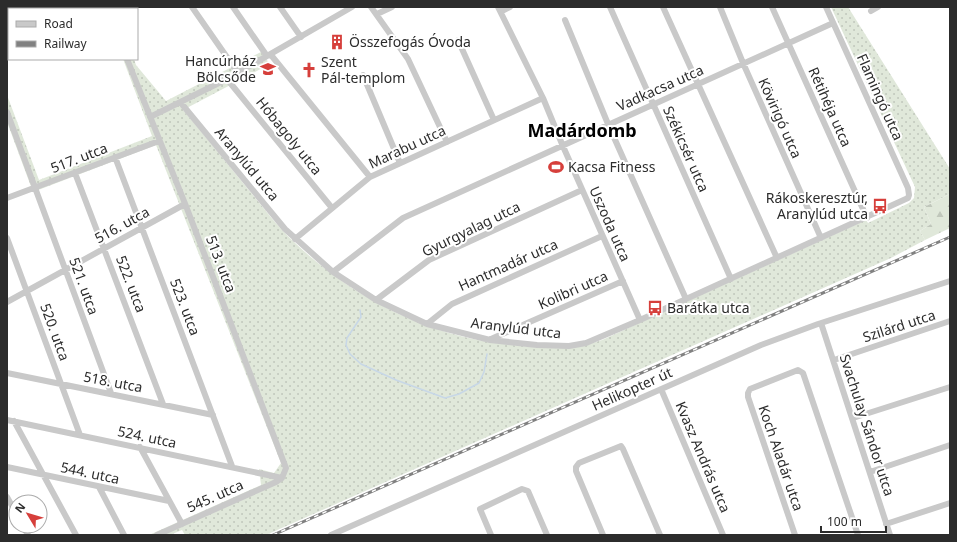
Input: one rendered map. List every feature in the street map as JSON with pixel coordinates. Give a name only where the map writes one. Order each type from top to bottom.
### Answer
[{"type":"street","points":[[192,7],[238,73]]},
{"type":"street","points":[[233,7],[269,55],[370,177]]},
{"type":"street","points":[[280,7],[301,37]]},
{"type":"street","points":[[150,117],[227,79],[352,7]]},
{"type":"street","points":[[371,7],[408,59],[446,142]]},
{"type":"street","points":[[376,14],[392,7]]},
{"type":"street","points":[[500,9],[510,7]]},
{"type":"street","name":"Székicsér utca","points":[[610,7],[731,279]]},
{"type":"street","points":[[663,7],[777,258]]},
{"type":"street","name":"Kövirigó utca","points":[[720,7],[742,63],[821,238]]},
{"type":"street","name":"Rétihéja utca","points":[[772,7],[866,218]]},
{"type":"street","name":"Flamingó utca","points":[[826,7],[908,188],[908,198]]},
{"type":"street","points":[[871,11],[878,7]]},
{"type":"street","name":"Uszoda utca","points":[[500,9],[543,98],[640,320]]},
{"type":"street","points":[[565,20],[608,124],[686,299]]},
{"type":"street","name":"Vadkacsa utca","points":[[333,272],[403,218],[562,144],[833,23]]},
{"type":"street","points":[[458,40],[494,120]]},
{"type":"street","name":"513. utca","points":[[127,60],[284,460],[286,468],[282,478]]},
{"type":"street","points":[[363,75],[400,163]]},
{"type":"street","name":"Hóbagoly utca","points":[[227,79],[332,208]]},
{"type":"street","name":"Marabu utca","points":[[295,239],[370,177],[543,98]]},
{"type":"street","name":"Aranylúd utca","points":[[181,103],[275,218],[295,239],[333,272],[376,300],[427,324],[490,340],[536,345],[569,346],[586,343],[640,320],[908,198]]},
{"type":"street","name":"521. utca","points":[[7,112],[111,393]]},
{"type":"street","name":"517. utca","points":[[7,198],[159,141]]},
{"type":"street","name":"523. utca","points":[[115,157],[232,466]]},
{"type":"street","name":"522. utca","points":[[75,173],[163,404]]},
{"type":"street","name":"Gyurgyalag utca","points":[[376,300],[429,260],[582,190]]},
{"type":"street","name":"516. utca","points":[[7,302],[185,204]]},
{"type":"street","name":"Hantmadár utca","points":[[427,324],[452,304],[602,236]]},
{"type":"street","name":"520. utca","points":[[7,238],[80,435]]},
{"type":"street","name":"Kolibri utca","points":[[490,340],[623,281]]},
{"type":"street","name":"Helikopter út","points":[[331,535],[761,345],[821,323],[950,281]]},
{"type":"street","name":"Szilárd utca","points":[[834,360],[950,321]]},
{"type":"street","name":"Svachulay Sándor utca","points":[[821,323],[890,535]]},
{"type":"street","name":"Koch Aladár utca","points":[[795,535],[748,397],[748,393],[750,390],[798,370],[803,373],[858,535]]},
{"type":"street","name":"518. utca","points":[[7,372],[213,415]]},
{"type":"street","points":[[853,418],[950,387]]},
{"type":"street","name":"Kvasz András utca","points":[[661,389],[723,535]]},
{"type":"street","name":"524. utca","points":[[7,420],[232,466],[282,478]]},
{"type":"street","points":[[14,421],[76,535]]},
{"type":"street","points":[[870,472],[950,445]]},
{"type":"street","points":[[603,535],[576,471],[579,463],[620,446],[623,449],[660,535]]},
{"type":"street","points":[[140,447],[182,524]]},
{"type":"street","name":"544. utca","points":[[7,467],[169,501]]},
{"type":"street","name":"545. utca","points":[[157,535],[282,478]]},
{"type":"street","points":[[99,487],[124,535]]},
{"type":"street","points":[[491,535],[480,509],[522,489],[528,491],[547,535]]},
{"type":"street","points":[[886,524],[950,503]]},
{"type":"green space","points":[[831,7],[848,7],[950,169],[950,194],[924,207],[931,224],[920,231],[925,240],[891,258],[266,535],[185,535],[182,530],[170,535],[149,535],[261,485],[259,469],[274,473],[281,463],[156,145],[33,192],[7,122],[7,95],[39,180],[152,136],[123,60],[134,60],[136,65],[166,101],[261,52],[270,64],[183,110],[281,229],[315,261],[339,279],[390,310],[446,332],[475,339],[530,347],[565,348],[602,340],[866,220],[868,223],[909,203],[914,198],[915,187]]},
{"type":"green space","points":[[950,194],[950,228],[925,240],[920,231],[931,224],[924,207]]},
{"type":"waterway","points":[[360,310],[361,317],[347,338],[346,345],[350,354],[361,364],[396,380],[445,398],[459,394],[479,383],[484,372],[487,354]]},
{"type":"railway","points":[[273,535],[950,237]]},
{"type":"place","name":"Összefogás Óvoda","points":[[337,42]]},
{"type":"place","name":"Hancúrház Bölcsőde","points":[[268,69]]},
{"type":"place","name":"Szent Pál-templom","points":[[309,70]]},
{"type":"place","name":"Kacsa Fitness","points":[[556,167]]},
{"type":"place","name":"Rákoskeresztúr, Aranylúd utca","points":[[880,206]]},
{"type":"place","name":"Barátka utca","points":[[655,308]]},
{"type":"district","name":"Madárdomb","points":[[582,131]]}]
